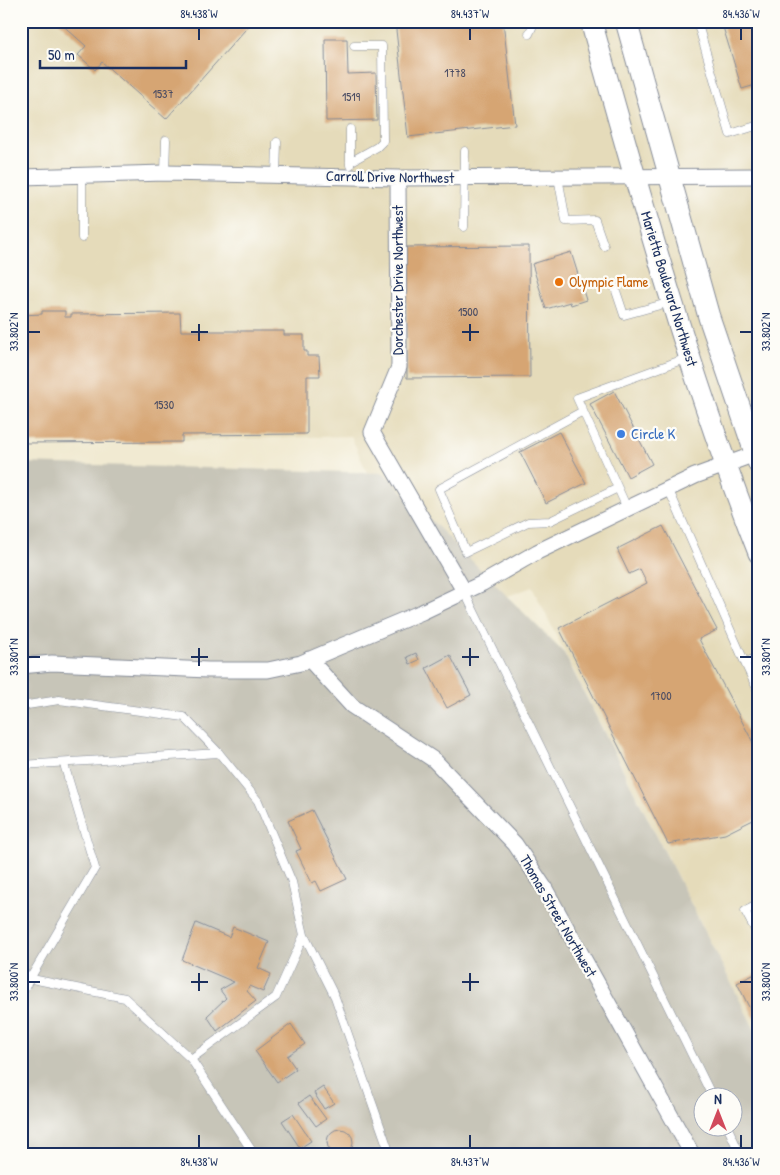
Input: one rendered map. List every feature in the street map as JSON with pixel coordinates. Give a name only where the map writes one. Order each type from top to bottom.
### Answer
[{"type":"main road","name":"Marietta Boulevard Northwest","points":[[591,21],[671,302],[724,465],[759,553]]},
{"type":"main road","points":[[628,22],[669,177],[709,317],[757,459]]},
{"type":"street","name":"Carroll Drive Northwest","points":[[21,177],[82,177],[165,173],[276,176],[350,170],[398,178],[759,176]]},
{"type":"street","name":"Dorchester Drive Northwest","points":[[398,178],[399,367],[372,432],[464,592]]},
{"type":"street","points":[[21,666],[52,663],[208,670],[268,670],[309,659],[464,592],[537,552],[668,488],[724,465],[757,459]]},
{"type":"street","name":"Thomas Street Northwest","points":[[309,659],[352,706],[434,760],[515,844],[544,887],[692,1154]]},
{"type":"lane","points":[[529,34],[534,21]]},
{"type":"lane","points":[[697,21],[730,134],[759,126]]},
{"type":"lane","points":[[350,170],[383,141],[382,46],[354,46]]},
{"type":"lane","points":[[350,129],[350,170]]},
{"type":"lane","points":[[165,173],[166,140]]},
{"type":"lane","points":[[276,176],[277,142]]},
{"type":"lane","points":[[464,228],[465,150]]},
{"type":"lane","points":[[82,177],[82,238]]},
{"type":"lane","points":[[558,177],[566,221],[595,220],[604,246]]},
{"type":"lane","points":[[615,288],[624,315],[671,302]]},
{"type":"lane","points":[[627,508],[577,398],[689,357]]},
{"type":"lane","points":[[583,411],[439,489],[466,552],[528,522],[550,521],[618,488]]},
{"type":"lane","points":[[668,488],[759,693]]},
{"type":"lane","points":[[464,592],[708,1088]]},
{"type":"lane","points":[[745,663],[759,656]]},
{"type":"lane","points":[[21,706],[59,700],[184,717],[219,753],[258,801],[292,882],[304,935],[335,997],[390,1154]]},
{"type":"lane","points":[[21,765],[64,764],[219,753]]},
{"type":"lane","points":[[21,994],[32,979],[95,868],[64,764]]},
{"type":"lane","points":[[759,904],[745,911],[759,937]]},
{"type":"lane","points":[[191,1059],[276,997],[304,935]]},
{"type":"lane","points":[[21,971],[32,979],[125,998],[191,1059],[254,1154]]},
{"type":"lane","points":[[733,1138],[740,1154]]},
{"type":"shaded area","points":[[21,21],[759,21],[759,1038],[532,587],[433,624],[351,436],[21,444]]},
{"type":"shaded area","points":[[21,463],[384,473],[564,653],[759,1038],[759,1154],[21,1154]]},
{"type":"building","points":[[58,21],[253,21],[166,119],[102,62],[95,70],[78,55],[86,46]]},
{"type":"building","points":[[395,21],[503,21],[515,125],[408,137]]},
{"type":"building","points":[[742,21],[752,21],[759,44],[759,84],[742,89],[723,27]]},
{"type":"building","points":[[325,39],[347,39],[348,74],[376,73],[377,120],[326,121]]},
{"type":"building","points":[[529,246],[530,377],[407,378],[406,247]]},
{"type":"building","name":"Olympic Flame","points":[[571,252],[586,300],[571,305],[570,302],[546,309],[532,264]]},
{"type":"building","points":[[42,311],[65,311],[65,317],[71,317],[71,314],[180,313],[181,331],[284,331],[284,335],[304,335],[304,351],[307,351],[307,356],[319,356],[320,376],[307,376],[307,434],[182,435],[182,442],[21,443],[21,315],[42,314]]},
{"type":"building","name":"Circle K","points":[[614,391],[652,464],[628,477],[590,404]]},
{"type":"building","points":[[559,432],[586,483],[546,503],[520,452]]},
{"type":"building","points":[[663,526],[717,630],[699,639],[759,754],[759,766],[756,768],[759,774],[759,817],[725,834],[668,844],[559,628],[647,583],[640,569],[629,574],[617,549]]},
{"type":"building","points":[[416,653],[419,660],[410,664],[407,657]]},
{"type":"building","points":[[450,655],[471,695],[447,708],[426,668]]},
{"type":"building","points":[[312,810],[347,879],[321,891],[316,881],[312,883],[296,851],[301,849],[288,821]]},
{"type":"building","points":[[196,923],[229,937],[233,927],[269,942],[258,968],[271,974],[263,992],[249,986],[247,991],[256,1001],[217,1031],[207,1016],[226,998],[220,990],[234,982],[182,960]]},
{"type":"building","points":[[759,972],[759,1027],[737,983]]},
{"type":"building","points":[[291,1024],[305,1044],[287,1056],[296,1069],[277,1082],[255,1051]]},
{"type":"building","points":[[323,1087],[334,1103],[324,1109],[314,1093]]},
{"type":"building","points":[[309,1096],[326,1119],[316,1126],[299,1103]]},
{"type":"building","points":[[293,1114],[311,1141],[300,1148],[282,1121]]},
{"type":"building","points":[[340,1129],[349,1133],[353,1142],[349,1151],[340,1155],[331,1151],[327,1142],[331,1133]]},
{"type":"place","name":"Olympic Flame","points":[[559,282]]},
{"type":"place","name":"Circle K","points":[[621,434]]}]
